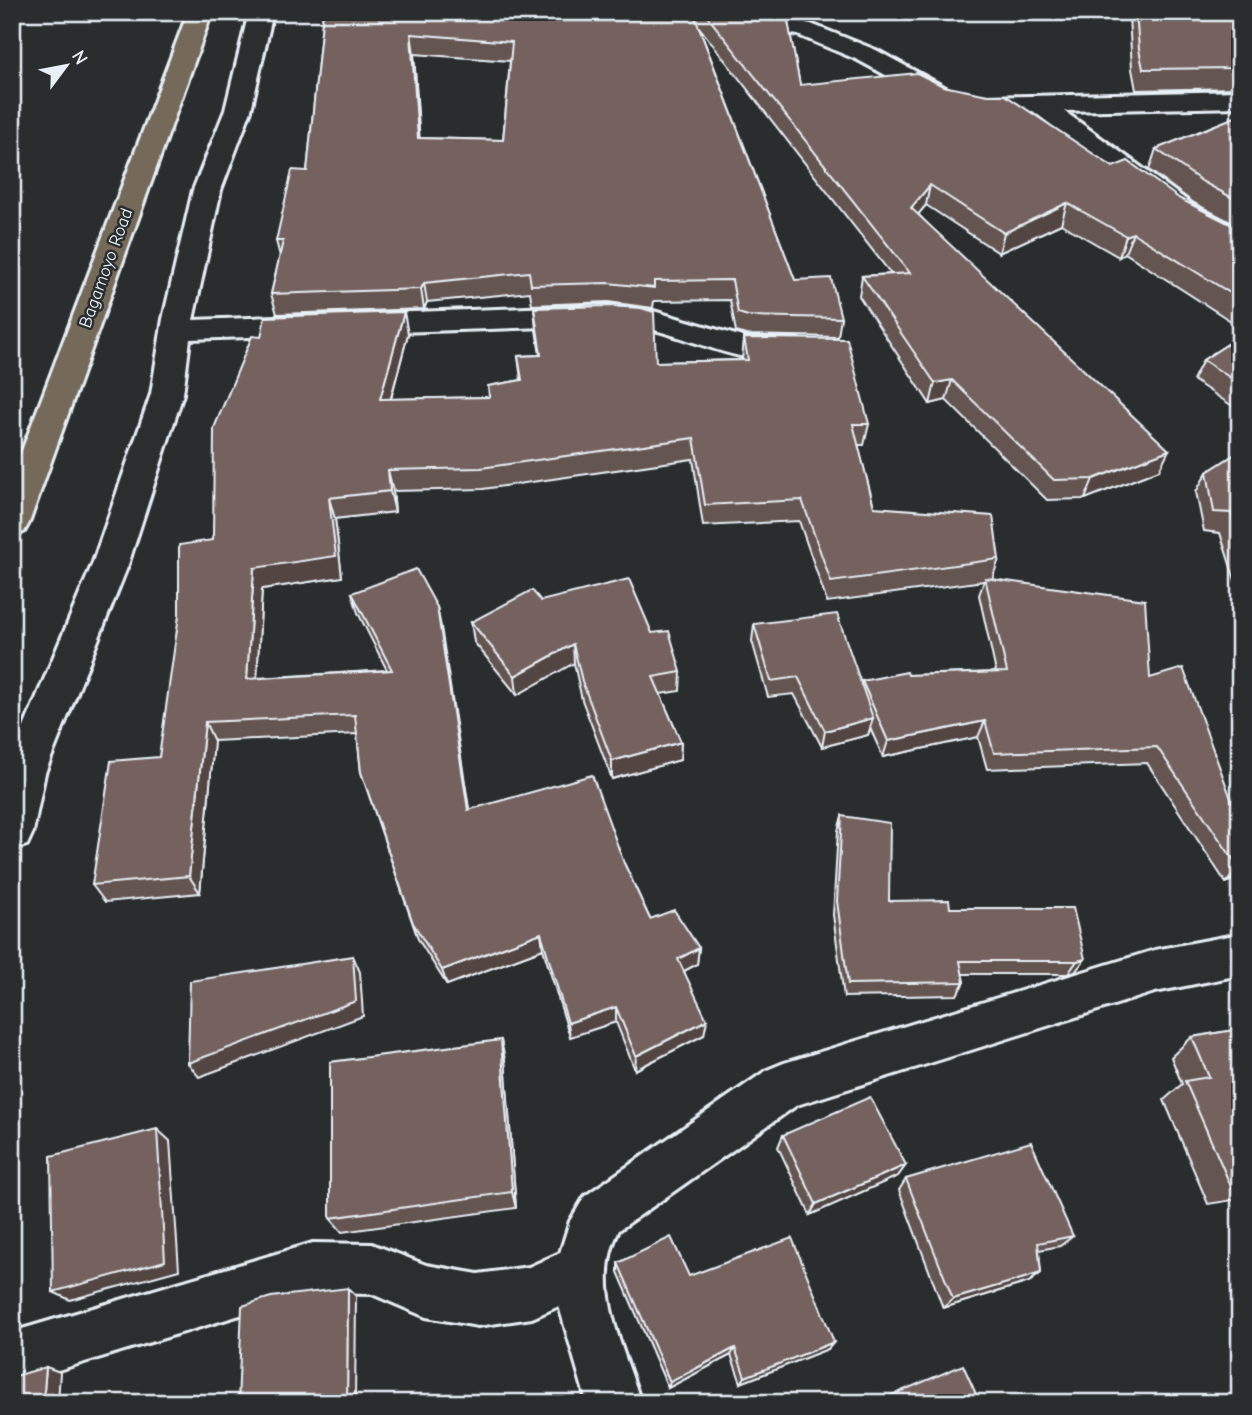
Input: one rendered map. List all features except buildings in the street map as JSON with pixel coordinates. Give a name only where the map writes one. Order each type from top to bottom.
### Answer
[{"type":"highway","name":"Bagamoyo Road","points":[[12,523],[200,12]]},
{"type":"street","points":[[12,832],[25,773],[110,565],[167,394],[176,330],[207,190],[238,110],[261,12]]},
{"type":"street","points":[[698,12],[803,29],[867,55],[957,101],[984,105],[1240,99]]},
{"type":"street","points":[[1039,104],[1183,211],[1240,241]]},
{"type":"street","points":[[176,330],[450,323],[608,314],[643,318],[745,348],[824,349]]},
{"type":"street","points":[[614,1403],[583,1301],[581,1269],[588,1239],[602,1213],[784,1087],[929,1039],[1155,971],[1240,954]]},
{"type":"street","points":[[12,1358],[313,1268],[372,1269],[426,1291],[478,1300],[531,1293],[581,1269]]}]
